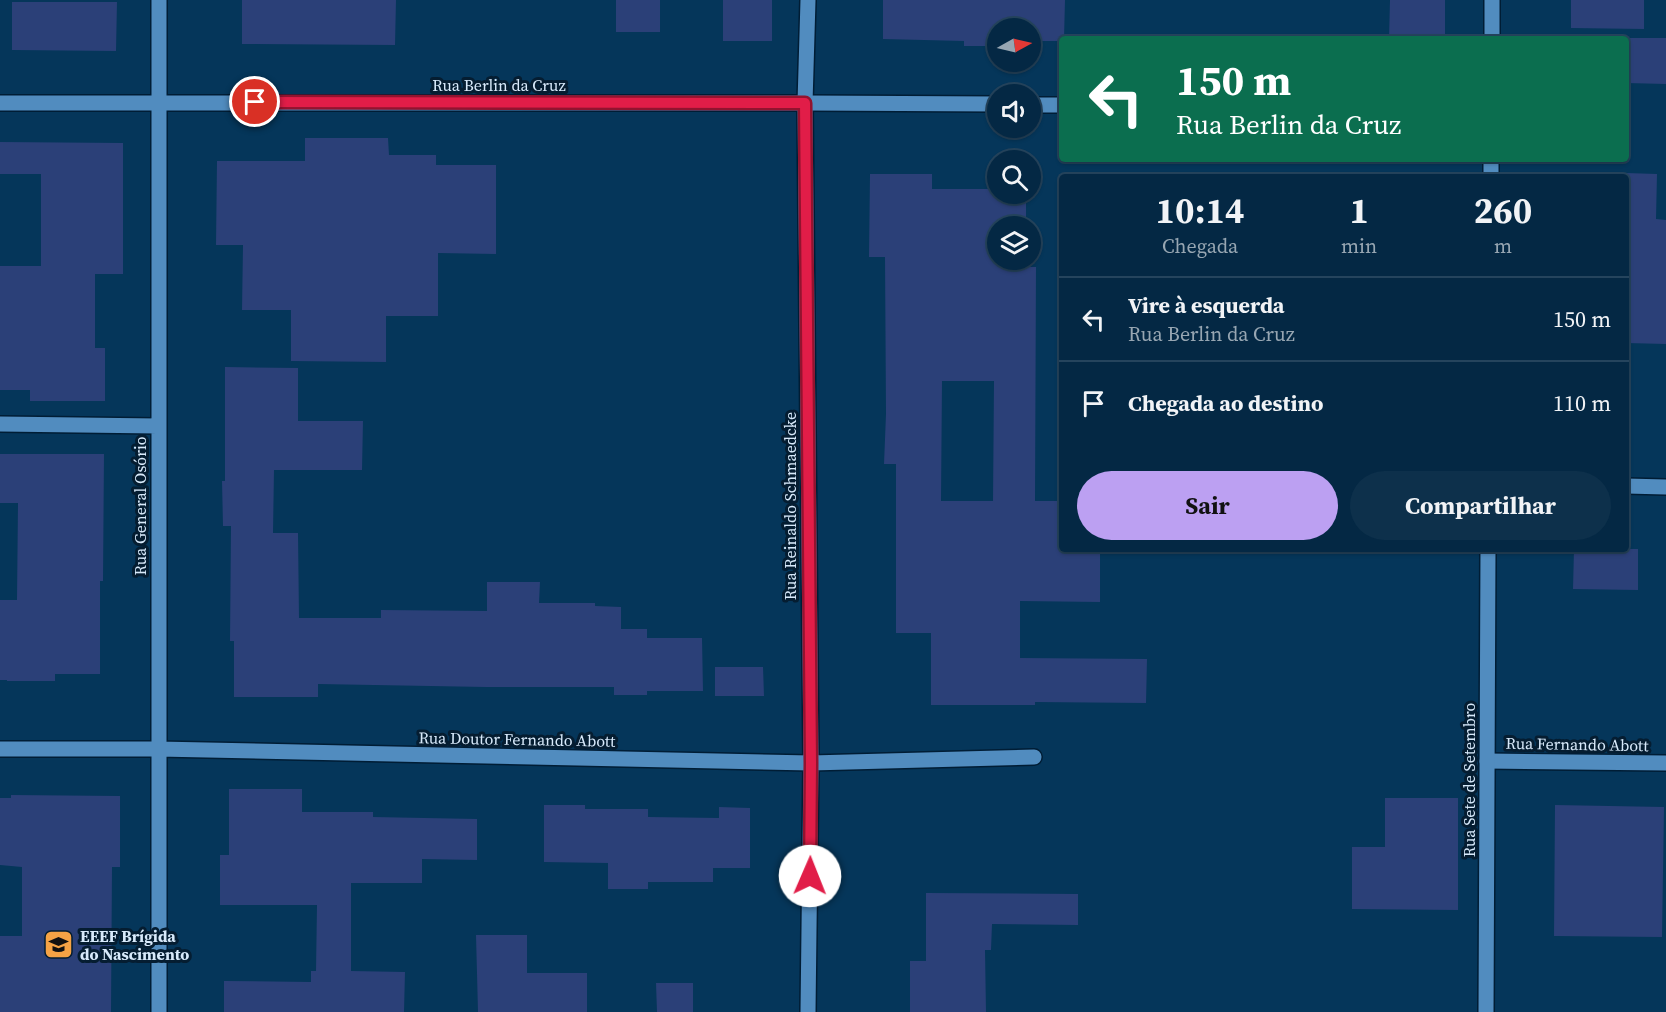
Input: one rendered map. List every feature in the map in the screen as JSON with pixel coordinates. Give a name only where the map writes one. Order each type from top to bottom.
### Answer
[{"type":"street","name":"Rua General Osório","points":[[159,0],[159,1012]]},
{"type":"street","name":"Rua Reinaldo Schmaedcke","points":[[808,0],[805,103],[811,763],[808,1012]]},
{"type":"street","points":[[1492,0],[1492,36]]},
{"type":"street","name":"Rua Berlin da Cruz","points":[[0,103],[987,104]]},
{"type":"street","points":[[1041,105],[1059,105]]},
{"type":"street","points":[[0,424],[158,426]]},
{"type":"street","points":[[1629,486],[1666,487]]},
{"type":"street","name":"Rua Sete de Setembro","points":[[1486,1012],[1488,552]]},
{"type":"street","name":"Rua Doutor Fernando Abott","points":[[0,749],[158,748],[811,763],[1034,757]]},
{"type":"street","name":"Rua Fernando Abott","points":[[1487,761],[1666,764]]},
{"type":"building","points":[[242,0],[396,0],[395,45],[242,44]]},
{"type":"building","points":[[616,0],[660,0],[660,32],[616,32]]},
{"type":"building","points":[[723,0],[772,0],[772,41],[723,41]]},
{"type":"building","points":[[883,0],[1065,0],[1064,36],[1059,36],[1059,41],[1041,41],[1041,18],[987,18],[987,46],[964,46],[964,41],[883,39]]},
{"type":"building","points":[[1390,0],[1445,0],[1445,36],[1389,36]]},
{"type":"building","points":[[1571,0],[1644,0],[1644,29],[1571,28]]},
{"type":"building","points":[[12,2],[117,2],[116,51],[12,50]]},
{"type":"building","points":[[1629,38],[1666,38],[1666,84],[1629,83]]},
{"type":"building","points":[[305,138],[388,138],[389,155],[436,155],[436,165],[496,165],[496,254],[438,253],[438,316],[386,316],[386,362],[291,361],[291,310],[242,310],[243,245],[216,245],[217,161],[305,161]]},
{"type":"building","points":[[0,142],[123,143],[123,274],[95,274],[95,348],[105,348],[105,401],[30,401],[30,390],[0,390],[0,266],[41,266],[41,174],[0,174]]},
{"type":"building","points":[[1626,173],[1657,174],[1656,219],[1666,220],[1666,344],[1629,343],[1629,174]]},
{"type":"building","points":[[870,174],[932,174],[932,189],[987,189],[987,204],[1026,204],[1026,216],[987,216],[987,270],[1036,270],[1035,501],[1059,501],[1059,552],[1100,552],[1100,602],[1020,601],[1020,658],[1147,659],[1146,703],[1035,702],[1035,705],[931,705],[931,633],[896,633],[896,464],[884,464],[885,257],[869,257]],"holes":[[[942,381],[994,381],[993,501],[941,501]]]},
{"type":"building","points":[[225,367],[298,368],[298,421],[363,421],[362,470],[274,470],[273,533],[298,533],[299,618],[381,618],[381,610],[487,611],[487,582],[540,582],[539,603],[595,603],[595,606],[621,607],[621,629],[647,629],[647,638],[702,638],[703,691],[647,691],[647,695],[614,695],[614,687],[318,684],[318,697],[234,697],[234,641],[230,641],[231,526],[223,526]]},
{"type":"building","points":[[0,454],[104,454],[100,674],[55,674],[55,681],[0,680],[0,600],[17,600],[18,503],[0,503]]},
{"type":"building","points":[[1629,549],[1638,549],[1638,590],[1573,589],[1574,552],[1629,552]]},
{"type":"building","points":[[715,667],[763,667],[764,696],[715,696]]},
{"type":"building","points":[[229,789],[302,789],[302,812],[373,812],[373,817],[477,819],[477,860],[422,859],[422,883],[351,883],[351,971],[405,972],[404,1012],[224,1012],[224,981],[311,982],[311,971],[316,971],[317,905],[220,905],[220,855],[229,855]]},
{"type":"building","points":[[11,795],[120,796],[120,867],[112,867],[111,1012],[0,1012],[0,936],[22,936],[22,867],[0,865],[0,798],[11,798]]},
{"type":"building","points":[[1385,798],[1458,798],[1458,910],[1352,909],[1352,847],[1385,847]]},
{"type":"building","points":[[544,805],[585,805],[585,809],[648,809],[648,817],[719,818],[719,807],[750,808],[750,868],[713,868],[713,882],[648,882],[648,889],[608,889],[608,863],[544,862]]},
{"type":"building","points":[[1555,805],[1664,807],[1662,937],[1554,936]]},
{"type":"building","points":[[926,893],[1078,894],[1078,925],[992,924],[991,950],[985,950],[986,1012],[910,1012],[910,961],[926,961]]},
{"type":"building","points":[[476,935],[527,935],[527,973],[587,973],[587,1012],[478,1012]]},
{"type":"building","points":[[656,983],[693,983],[693,1012],[657,1012]]},
{"type":"place","name":"EEEF Brígida do Nascimento","points":[[59,945]]},
{"type":"route","points":[[255,102],[805,103],[810,876]]}]
